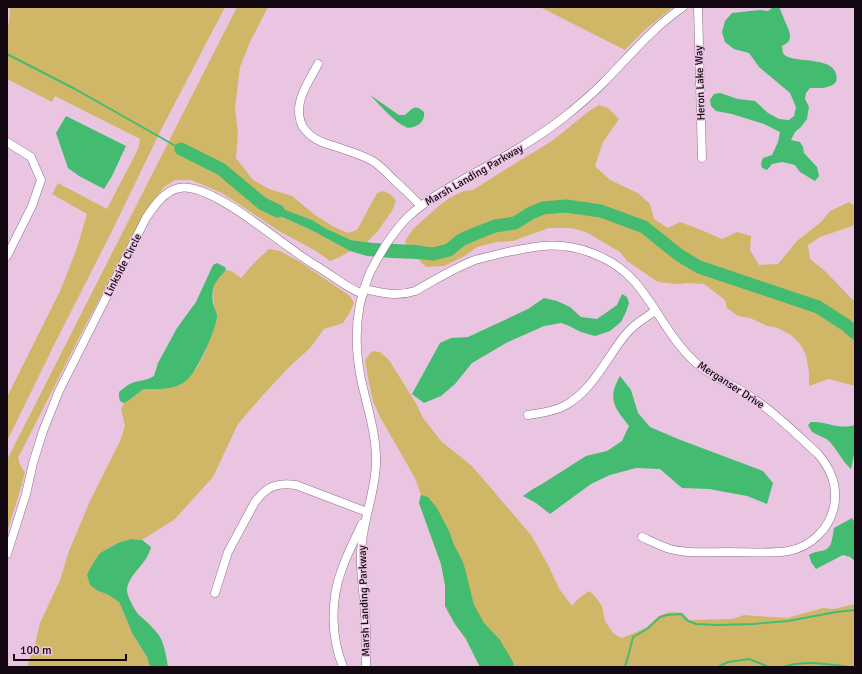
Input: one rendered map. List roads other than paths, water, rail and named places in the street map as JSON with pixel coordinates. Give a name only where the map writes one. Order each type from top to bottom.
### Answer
[{"type":"street","name":"Marsh Landing Parkway","points":[[366,667],[366,628],[361,572],[361,552],[363,532],[374,481],[376,463],[372,424],[361,380],[356,336],[358,315],[369,275],[390,240],[406,219],[421,206],[437,194],[536,138],[562,119],[603,83],[648,36],[683,7]]},
{"type":"street","name":"Heron Lake Way","points":[[698,7],[702,158]]},
{"type":"street","points":[[318,64],[299,102],[298,110],[302,124],[306,131],[320,142],[362,156],[372,161],[381,167],[421,206]]},
{"type":"street","points":[[7,256],[32,206],[41,180],[31,157],[10,144]]},
{"type":"street","name":"Linkside Circle","points":[[7,554],[26,494],[33,462],[43,431],[59,391],[146,218],[156,204],[168,193],[180,188],[193,188],[218,199],[246,215],[292,250],[342,283],[364,291]]},
{"type":"street","name":"Merganser Drive","points":[[364,291],[398,294],[407,293],[465,264],[476,260],[533,247],[555,245],[577,248],[594,254],[617,266],[635,282],[674,340],[684,352],[696,363],[719,379],[743,391],[771,411],[818,454],[825,462],[831,474],[835,498],[831,516],[826,526],[819,535],[805,545],[789,551],[678,551],[668,549],[642,537]]},
{"type":"street","points":[[528,414],[552,411],[574,400],[589,386],[628,332],[636,324],[655,311]]},
{"type":"street","points":[[215,593],[228,552],[255,502],[260,495],[273,486],[287,484],[296,486],[367,512]]},
{"type":"street","name":"Marsh Landing Parkway","points":[[343,667],[335,634],[334,601],[342,570],[367,512]]},
{"type":"waterway","points":[[7,54],[75,89],[181,149]]},
{"type":"waterway","points":[[181,149],[221,169],[263,204],[278,211]]},
{"type":"waterway","points":[[416,252],[433,254],[449,250],[461,240],[495,226],[515,223],[531,213],[543,208],[566,206],[601,211],[644,227],[679,255],[699,267],[818,307],[846,325],[855,333]]},
{"type":"waterway","points":[[625,667],[633,637],[647,629],[660,617],[667,615],[681,614],[688,621],[696,624],[716,625],[788,621],[855,610]]},
{"type":"waterway","points":[[718,667],[728,662],[749,659],[769,667]]},
{"type":"waterway","points":[[783,667],[808,663],[855,667]]}]
